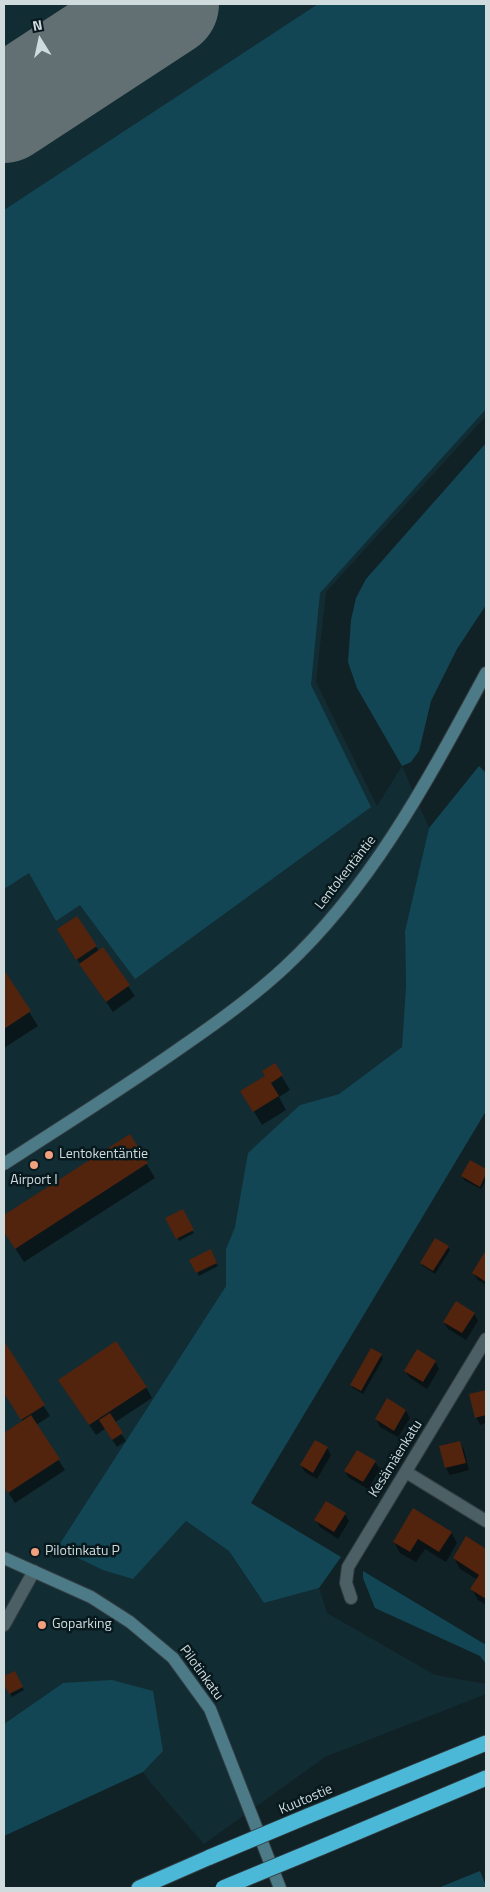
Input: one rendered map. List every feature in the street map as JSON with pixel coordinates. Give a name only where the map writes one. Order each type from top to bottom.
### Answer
[{"type":"highway","name":"Kuutostie","points":[[139,1888],[486,1743]]},
{"type":"highway","points":[[223,1888],[486,1778]]},
{"type":"street","name":"Lentokentäntie","points":[[4,1164],[146,1072],[219,1021],[284,968],[315,936],[376,862],[403,822],[437,765],[486,673]]},
{"type":"street","name":"Kesämäenkatu","points":[[351,1598],[346,1583],[348,1567],[486,1339]]},
{"type":"street","points":[[406,1472],[486,1522]]},
{"type":"street","name":"Pilotinkatu","points":[[4,1558],[99,1602],[130,1622],[173,1658],[210,1709],[280,1888]]},
{"type":"street","points":[[4,1625],[34,1571]]},
{"type":"shaded area","points":[[4,4],[486,4],[486,416],[326,592],[316,682],[377,806],[402,766],[429,828],[405,931],[406,985],[402,1047],[339,1094],[300,1105],[235,1227],[226,1249],[226,1286],[57,1548],[133,1579],[186,1521],[229,1551],[264,1603],[319,1588],[327,1613],[435,1675],[486,1684],[486,1694],[325,1757],[204,1844],[143,1772],[163,1751],[63,1683],[4,1724]]},
{"type":"shaded area","points":[[318,4],[486,4],[486,409],[320,593],[311,685],[371,807],[135,979],[80,905],[56,921],[29,873],[4,889],[4,210]]},
{"type":"shaded area","points":[[486,443],[486,605],[457,649],[431,701],[419,751],[411,762],[402,766],[357,688],[348,662],[351,620],[356,598],[366,579]]},
{"type":"shaded area","points":[[479,766],[486,773],[486,1111],[251,1503],[341,1557],[319,1588],[264,1603],[229,1551],[186,1521],[133,1579],[103,1570],[57,1548],[226,1286],[226,1249],[235,1227],[248,1153],[300,1105],[339,1094],[402,1047],[406,985],[405,931],[429,828]]},
{"type":"shaded area","points":[[363,1571],[486,1645],[486,1664],[480,1656],[375,1608],[363,1578]]},
{"type":"shaded area","points":[[112,1680],[153,1691],[163,1751],[143,1772],[4,1836],[4,1724],[63,1683]]},
{"type":"shaded area","points":[[480,1871],[486,1886],[484,1888],[438,1888]]},
{"type":"building","points":[[77,916],[97,946],[76,960],[57,929]]},
{"type":"building","points":[[103,947],[130,985],[106,1002],[79,964]]},
{"type":"building","points":[[4,970],[31,1011],[4,1029]]},
{"type":"building","points":[[275,1063],[283,1075],[271,1083],[279,1096],[253,1112],[240,1091],[265,1076],[262,1071]]},
{"type":"building","points":[[130,1134],[148,1163],[15,1249],[4,1232],[4,1215]]},
{"type":"building","points":[[470,1160],[486,1169],[486,1174],[480,1187],[461,1176]]},
{"type":"building","points":[[183,1209],[194,1230],[176,1239],[165,1218]]},
{"type":"building","points":[[435,1238],[449,1246],[433,1271],[420,1263]]},
{"type":"building","points":[[211,1249],[217,1263],[196,1273],[189,1260]]},
{"type":"building","points":[[486,1250],[486,1282],[472,1273]]},
{"type":"building","points":[[456,1301],[475,1313],[462,1333],[443,1322]]},
{"type":"building","points":[[4,1341],[45,1405],[21,1420],[4,1393]]},
{"type":"building","points":[[116,1341],[147,1387],[89,1425],[58,1380]]},
{"type":"building","points":[[371,1348],[382,1354],[361,1391],[350,1385]]},
{"type":"building","points":[[417,1349],[436,1361],[423,1382],[404,1371]]},
{"type":"building","points":[[486,1390],[486,1415],[475,1418],[469,1394]]},
{"type":"building","points":[[387,1398],[406,1410],[394,1431],[375,1419]]},
{"type":"building","points":[[110,1413],[123,1433],[112,1440],[99,1420]]},
{"type":"building","points":[[31,1415],[60,1459],[8,1493],[4,1487],[4,1433]]},
{"type":"building","points":[[315,1440],[328,1447],[313,1473],[300,1465]]},
{"type":"building","points":[[460,1441],[466,1463],[445,1468],[439,1446]]},
{"type":"building","points":[[357,1450],[376,1461],[363,1482],[344,1471]]},
{"type":"building","points":[[326,1501],[346,1513],[334,1532],[314,1520]]},
{"type":"building","points":[[413,1508],[452,1532],[439,1552],[418,1539],[410,1552],[393,1542]]},
{"type":"building","points":[[466,1536],[486,1549],[486,1599],[470,1589],[479,1575],[453,1558]]},
{"type":"building","points":[[15,1671],[23,1687],[9,1694],[4,1684],[4,1676]]},
{"type":"runway","points":[[4,110],[166,4]]},
{"type":"place","name":"Lentokentäntie","points":[[49,1155]]},
{"type":"place","name":"Airport I","points":[[34,1165]]},
{"type":"place","name":"Pilotinkatu P","points":[[35,1552]]},
{"type":"place","name":"Goparking","points":[[42,1625]]}]
